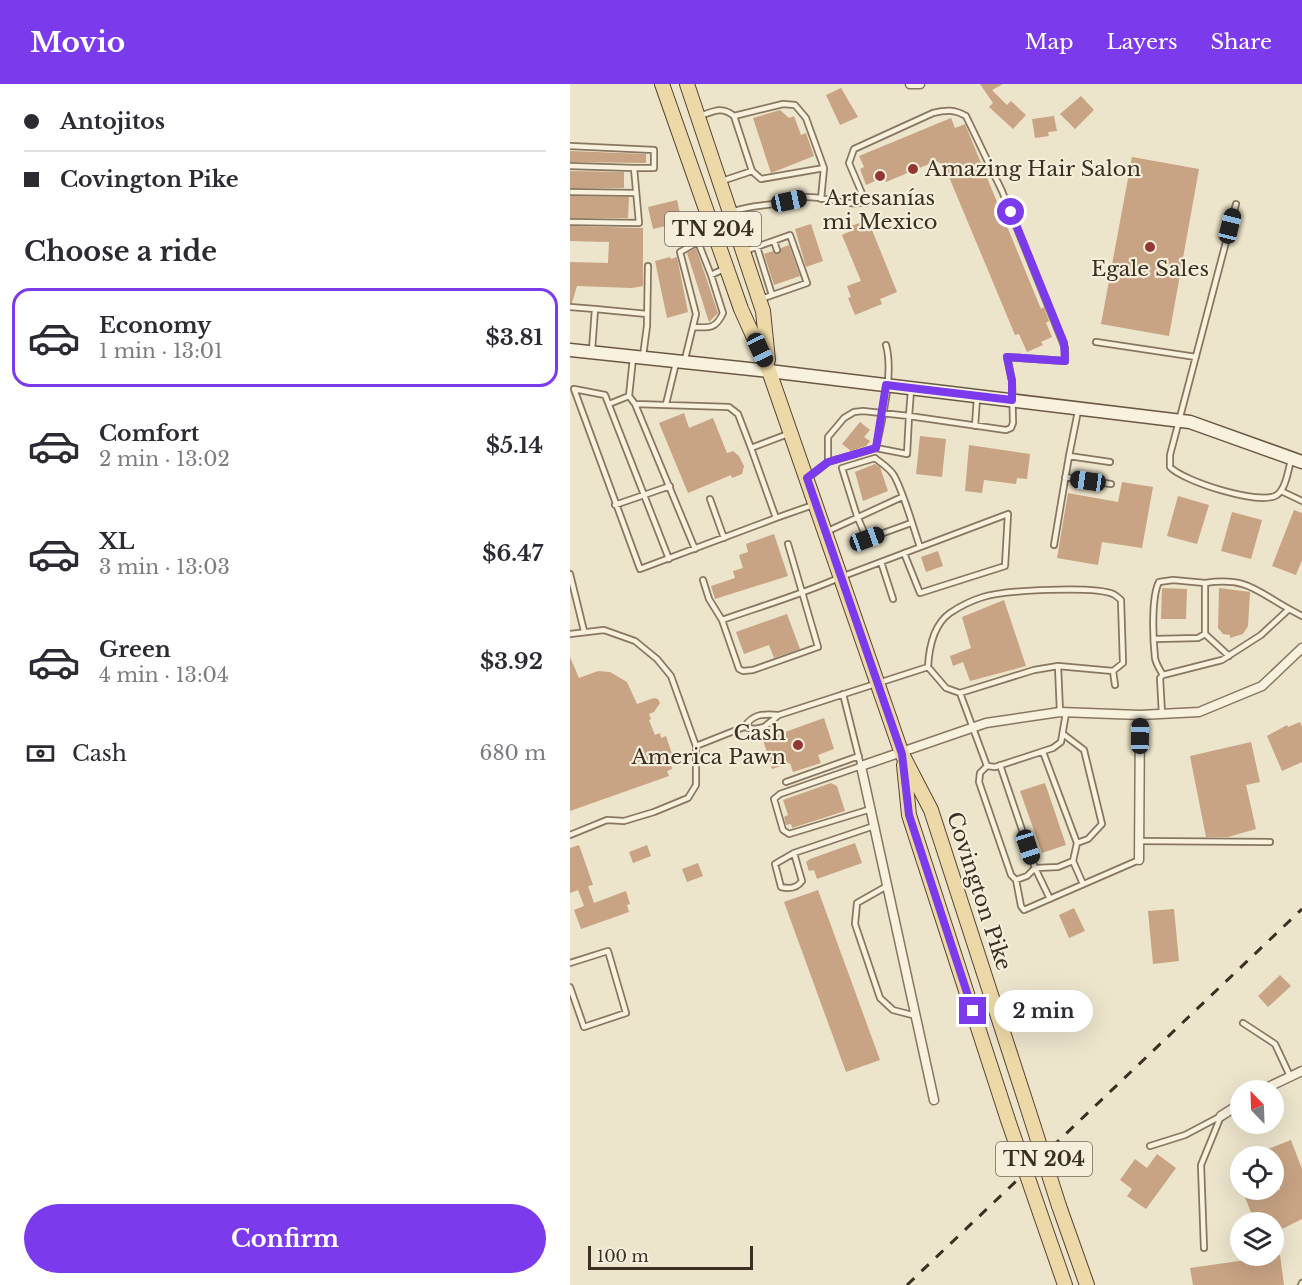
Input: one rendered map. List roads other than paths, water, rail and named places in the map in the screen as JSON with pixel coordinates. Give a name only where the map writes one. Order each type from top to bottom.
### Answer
[{"type":"main road","name":"Covington Pike","points":[[662,84],[741,309],[769,371],[902,754],[931,810],[1059,1206],[1087,1285]]},
{"type":"main road","name":"Covington Pike","points":[[687,84],[763,311],[769,371]]},
{"type":"main road","points":[[570,350],[769,371],[1190,422],[1297,460]]},
{"type":"main road","name":"Covington Pike","points":[[902,754],[909,815],[1008,1120],[1065,1285]]},
{"type":"street","points":[[910,84],[920,84]]},
{"type":"street","points":[[934,1100],[861,766],[902,754],[986,723],[1063,712],[1140,715],[1199,712],[1262,686],[1302,648]]},
{"type":"street","points":[[1139,860],[1140,715]]},
{"type":"street","points":[[1282,1080],[1302,1071]]},
{"type":"street","points":[[1221,1116],[1230,1110]]},
{"type":"lane","points":[[734,116],[783,104],[795,105],[806,118],[824,168],[821,199]]},
{"type":"lane","points":[[698,116],[720,109],[734,116],[752,171],[761,178],[824,168]]},
{"type":"lane","points":[[828,462],[828,437],[844,418],[863,411],[1006,430],[1011,428],[1012,381],[1007,357],[1065,361],[1065,348],[1002,191],[966,116],[956,110],[933,113],[854,149],[849,163],[866,203]]},
{"type":"lane","points":[[570,146],[654,150],[654,168],[570,166]]},
{"type":"lane","points":[[570,222],[639,223],[634,168]]},
{"type":"lane","points":[[719,182],[752,171]]},
{"type":"lane","points":[[570,192],[636,193]]},
{"type":"lane","points":[[730,213],[747,206],[806,197],[850,204],[876,200]]},
{"type":"lane","points":[[1236,204],[1170,455],[1170,467],[1176,473],[1248,497],[1264,499],[1275,496],[1281,491],[1297,460]]},
{"type":"lane","points":[[666,404],[696,314],[680,252],[714,233]]},
{"type":"lane","points":[[743,252],[790,235],[807,283],[759,300]]},
{"type":"lane","points":[[774,241],[777,250]]},
{"type":"lane","points":[[693,327],[715,326],[723,313],[698,242]]},
{"type":"lane","points":[[757,247],[772,295]]},
{"type":"lane","points":[[648,266],[647,314],[629,396],[635,404],[695,549]]},
{"type":"lane","points":[[711,275],[727,268]]},
{"type":"lane","points":[[787,280],[790,289]]},
{"type":"lane","points":[[570,307],[647,314]]},
{"type":"lane","points":[[591,352],[595,309]]},
{"type":"lane","points":[[1096,342],[1196,357]]},
{"type":"lane","points":[[876,448],[886,385],[888,353],[885,345]]},
{"type":"lane","points":[[807,478],[828,462],[876,448],[907,454],[911,388]]},
{"type":"lane","points":[[669,559],[605,395],[574,389],[640,569],[669,559],[776,518],[816,504]]},
{"type":"lane","points":[[609,404],[629,396]]},
{"type":"lane","points":[[975,426],[977,396]]},
{"type":"lane","points":[[635,404],[729,407],[738,414],[776,518]]},
{"type":"lane","points":[[1054,545],[1079,408]]},
{"type":"lane","points":[[751,448],[791,433]]},
{"type":"lane","points":[[1069,456],[1110,462]]},
{"type":"lane","points":[[911,523],[867,539],[842,468],[875,458],[894,475],[920,547]]},
{"type":"lane","points":[[1065,477],[1111,484]]},
{"type":"lane","points":[[615,505],[670,486]]},
{"type":"lane","points":[[1281,491],[1302,501]]},
{"type":"lane","points":[[825,532],[902,497]]},
{"type":"lane","points":[[710,499],[724,538]]},
{"type":"lane","points":[[722,620],[1008,514],[1005,566],[920,593],[904,553]]},
{"type":"lane","points":[[703,580],[709,599],[722,620],[739,669],[753,670],[814,649],[818,643],[788,544]]},
{"type":"lane","points":[[881,562],[893,599]]},
{"type":"lane","points":[[570,575],[584,631]]},
{"type":"lane","points":[[1162,714],[1160,678],[1162,675],[1155,660],[1155,591],[1159,582],[1173,580],[1205,583],[1227,580],[1249,584],[1302,616]]},
{"type":"lane","points":[[1205,583],[1205,634],[1229,656]]},
{"type":"lane","points":[[1077,590],[1114,594],[1120,600],[1123,663],[1113,670],[1058,666],[1034,670],[960,693],[946,688],[928,668],[929,651],[938,626],[949,614],[982,597],[1005,592],[1077,590]]},
{"type":"lane","points":[[1162,675],[1210,665],[1229,656],[1261,635],[1289,609]]},
{"type":"lane","points":[[570,634],[604,630],[635,640],[657,659],[671,676],[696,746],[696,784],[688,798],[624,821],[607,820],[570,835]]},
{"type":"lane","points":[[1155,639],[1198,638],[1205,634]]},
{"type":"lane","points":[[1058,666],[1063,712],[1062,742],[1043,752],[1000,765],[987,766],[980,773],[979,782],[1011,874],[1017,880],[1021,906],[1024,910],[1139,860]]},
{"type":"lane","points":[[744,727],[755,729],[764,727],[779,715],[928,668]]},
{"type":"lane","points":[[1113,670],[1115,685]]},
{"type":"lane","points":[[960,693],[987,766]]},
{"type":"lane","points":[[843,694],[861,766],[780,794],[774,799],[783,830],[789,834],[871,809]]},
{"type":"lane","points":[[696,746],[744,727],[751,718],[760,714],[779,715]]},
{"type":"lane","points":[[1063,734],[1084,750],[1102,824],[1088,839],[1077,843]]},
{"type":"lane","points":[[1043,752],[1077,843],[1073,861],[1083,884]]},
{"type":"lane","points":[[786,782],[859,756]]},
{"type":"lane","points":[[1000,765],[1035,868],[1050,899]]},
{"type":"lane","points":[[794,853],[802,881],[799,886],[787,889],[781,887],[775,864],[794,853],[874,826]]},
{"type":"lane","points":[[1139,841],[1270,842]]},
{"type":"lane","points":[[1017,880],[1027,876],[1035,868],[1058,867],[1073,861]]},
{"type":"lane","points":[[887,886],[857,903],[855,924],[880,998],[893,1010],[916,1016]]},
{"type":"lane","points":[[570,963],[608,951],[626,1013],[584,1027],[570,987]]},
{"type":"lane","points":[[1243,1023],[1275,1044],[1290,1076]]},
{"type":"lane","points":[[1150,1146],[1185,1135],[1221,1116]]},
{"type":"lane","points":[[1204,1248],[1201,1165],[1221,1116]]},
{"type":"railway","points":[[907,1285],[1302,909]]},
{"type":"place","name":"Amazing Hair Salon","points":[[913,169]]},
{"type":"place","name":"Artesanías mi Mexico","points":[[880,176]]},
{"type":"place","name":"Egale Sales","points":[[1150,247]]},
{"type":"place","name":"Cash America Pawn","points":[[798,745]]}]
